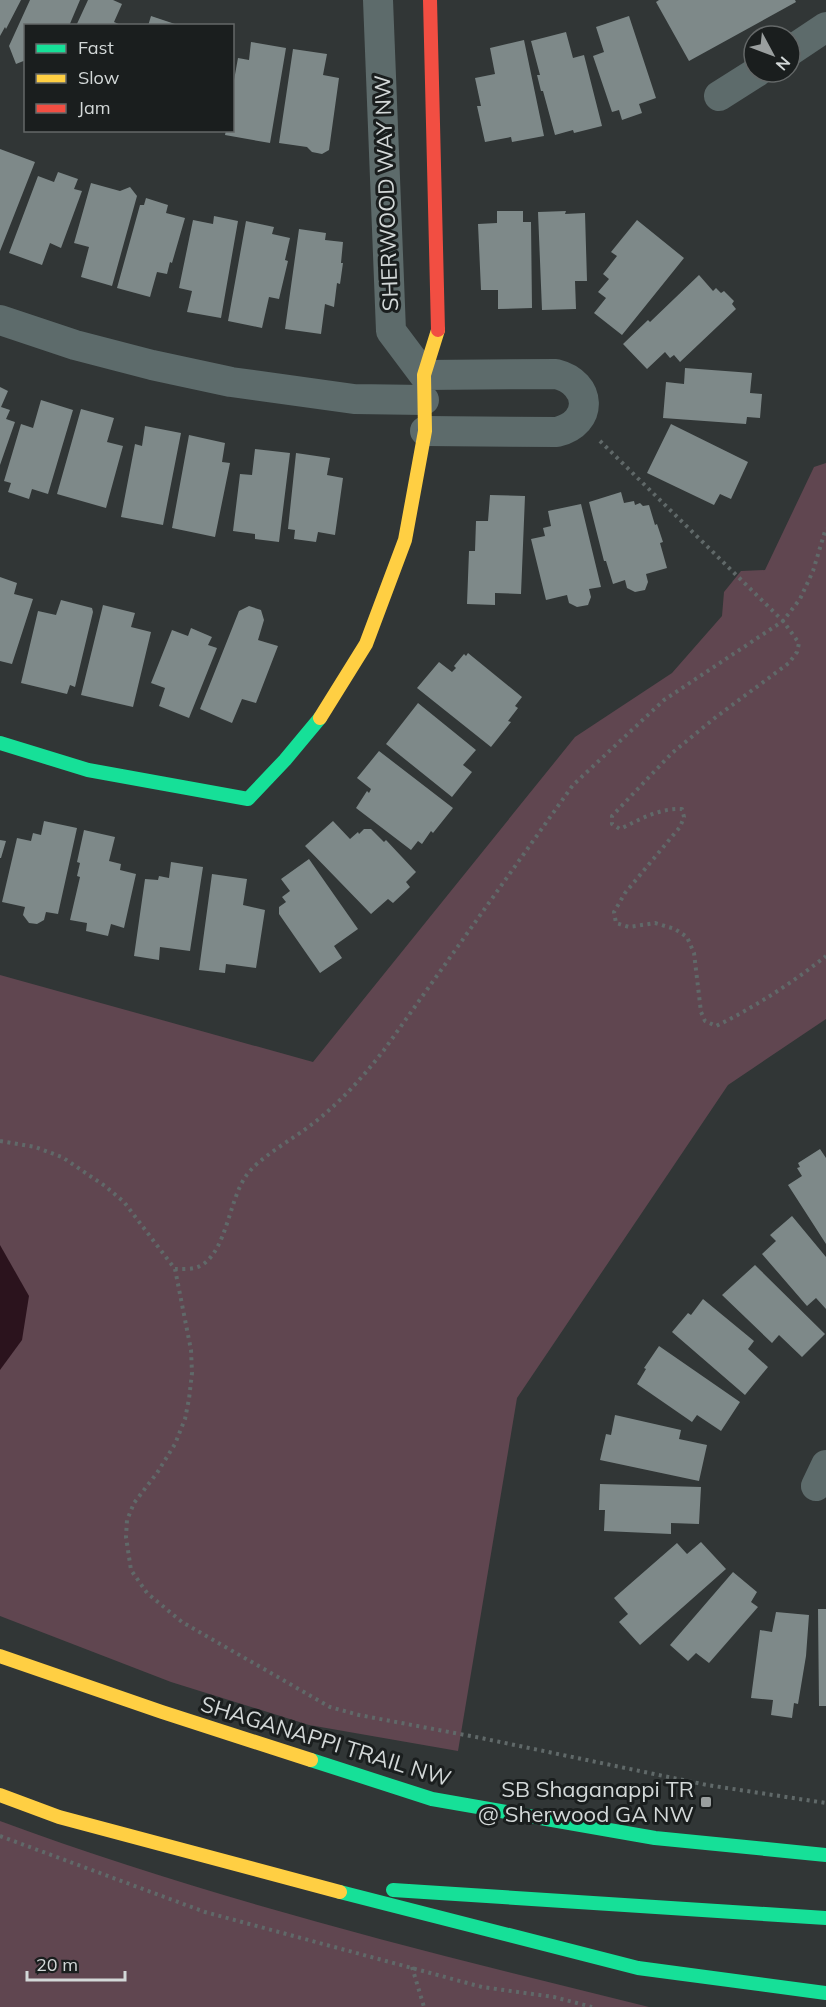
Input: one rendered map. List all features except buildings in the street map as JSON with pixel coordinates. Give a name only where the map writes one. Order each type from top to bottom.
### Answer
[{"type":"main road","points":[[0,743],[88,770],[248,799],[323,715],[366,644],[405,540],[425,431],[424,388],[439,328],[430,0]]},
{"type":"main road","name":"SHAGANAPPI TRAIL NW","points":[[0,1656],[162,1712],[432,1799],[656,1838],[826,1855]]},
{"type":"main road","points":[[0,1795],[59,1817],[638,1968],[826,1993]]},
{"type":"main road","points":[[311,1884],[826,1918]]},
{"type":"street","name":"SHERWOOD WAY NW","points":[[378,0],[391,331],[424,388]]},
{"type":"street","points":[[802,43],[826,27]]},
{"type":"street","points":[[719,96],[742,81]]},
{"type":"street","points":[[0,320],[75,345],[152,365],[231,382],[354,399],[424,388],[556,374],[576,383],[582,392],[584,403],[579,420],[573,426],[557,432],[425,431]]},
{"type":"path","points":[[579,420],[783,621],[799,643],[797,652],[789,663],[672,753],[612,816],[612,824],[621,829],[668,808],[682,809],[684,817],[680,827],[625,893],[614,912],[616,923],[629,927],[655,923],[675,929],[687,937],[694,953],[701,1012],[705,1021],[716,1026],[735,1017],[797,978],[826,956]]},
{"type":"path","points":[[175,1269],[191,1269],[202,1265],[218,1246],[234,1201],[249,1172],[333,1108],[356,1085],[384,1050],[573,785],[664,700],[783,621],[800,599],[813,571],[826,528]]},
{"type":"path","points":[[0,1141],[35,1147],[62,1157],[105,1186],[124,1202],[175,1269],[191,1350],[192,1373],[189,1399],[185,1419],[175,1444],[134,1503],[127,1520],[126,1537],[131,1570],[147,1593],[182,1622],[330,1707],[359,1715],[707,1785],[826,1803]]},
{"type":"path","points":[[0,1836],[205,1912],[482,1987],[554,1997],[592,2007]]},
{"type":"path","points":[[412,1967],[424,2007]]},
{"type":"shaded area","points":[[826,463],[826,1019],[728,1085],[517,1398],[458,1751],[309,1725],[171,1682],[0,1616],[0,975],[313,1062],[575,737],[672,673],[722,616],[724,592],[741,571],[765,570],[814,467]]},
{"type":"shaded area","points":[[0,1245],[29,1296],[22,1340],[0,1370]]},
{"type":"shaded area","points":[[0,1821],[79,1849],[240,1900],[403,1945],[649,2007],[0,2007]]},
{"type":"traffic: fast","points":[[0,743],[88,770],[248,799],[320,718]]},
{"type":"traffic: fast","points":[[311,1760],[432,1799],[655,1838],[826,1855]]},
{"type":"traffic: fast","points":[[393,1890],[826,1918]]},
{"type":"traffic: fast","points":[[340,1892],[638,1968],[826,1993]]},
{"type":"traffic: slow","points":[[320,718],[366,644],[405,540],[425,431],[424,375],[438,330]]},
{"type":"traffic: slow","points":[[0,1656],[311,1760]]},
{"type":"traffic: slow","points":[[0,1795],[59,1817],[340,1892]]},
{"type":"traffic: jam","points":[[430,0],[438,330]]},
{"type":"place","name":"SB Shaganappi TR @ Sherwood GA NW","points":[[706,1802]]}]
